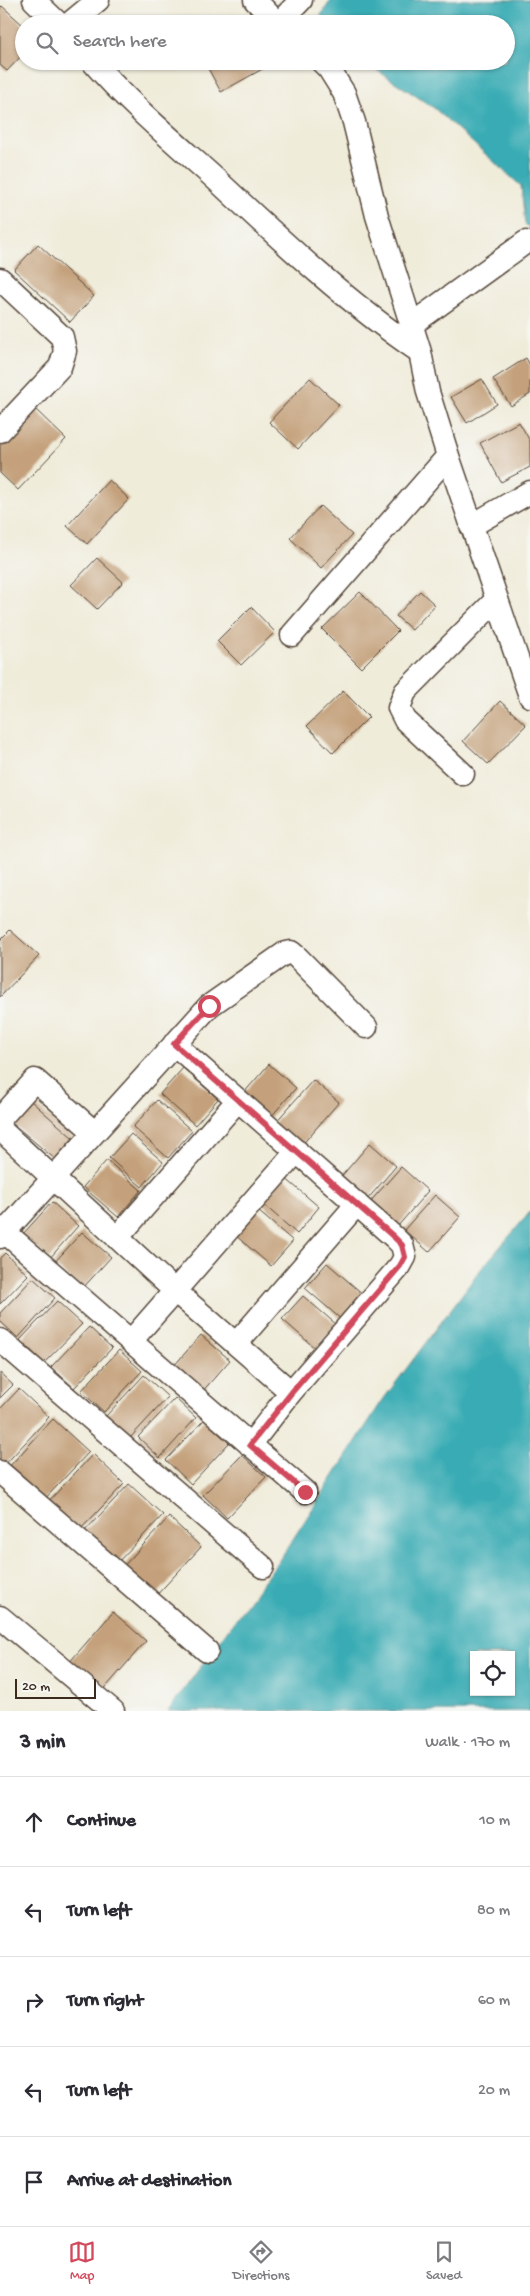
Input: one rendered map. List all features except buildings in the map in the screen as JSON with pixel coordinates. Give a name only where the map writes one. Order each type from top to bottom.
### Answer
[{"type":"street","points":[[34,0],[50,15]]},
{"type":"street","points":[[80,15],[98,0]]},
{"type":"street","points":[[255,0],[269,15]]},
{"type":"street","points":[[287,15],[301,0]]},
{"type":"street","points":[[101,70],[151,123],[322,277],[380,325],[420,352]]},
{"type":"street","points":[[330,70],[344,93],[377,216],[420,352],[428,392],[471,526],[530,696]]},
{"type":"street","points":[[411,324],[526,242]]},
{"type":"street","points":[[0,279],[62,337],[65,351],[60,367],[0,431]]},
{"type":"street","points":[[292,635],[448,456]]},
{"type":"street","points":[[471,526],[530,492]]},
{"type":"street","points":[[463,774],[405,720],[399,708],[405,692],[497,599]]},
{"type":"street","points":[[305,1492],[131,1341],[1,1232],[209,1006],[285,953],[291,952],[366,1027]]},
{"type":"street","points":[[174,1044],[402,1245],[405,1257],[400,1266],[292,1392],[250,1445]]},
{"type":"street","points":[[0,1119],[35,1080],[94,1132]]},
{"type":"street","points":[[117,1238],[238,1100]]},
{"type":"street","points":[[0,1130],[175,1291],[292,1392]]},
{"type":"street","points":[[131,1341],[297,1151]]},
{"type":"street","points":[[236,1344],[357,1204]]},
{"type":"street","points":[[0,1340],[263,1567]]},
{"type":"street","points":[[0,1472],[207,1651]]},
{"type":"street","points":[[0,1617],[113,1711]]},
{"type":"water","points":[[331,0],[530,0],[530,229],[525,224],[521,186],[434,108],[377,70],[515,70],[515,15],[321,15]]},
{"type":"water","points":[[530,1212],[530,1711],[168,1711],[282,1556],[382,1401],[481,1269]]},
{"type":"route","points":[[209,1006],[174,1044],[394,1237],[402,1245],[405,1257],[400,1266],[292,1392],[250,1445],[305,1492]]}]
